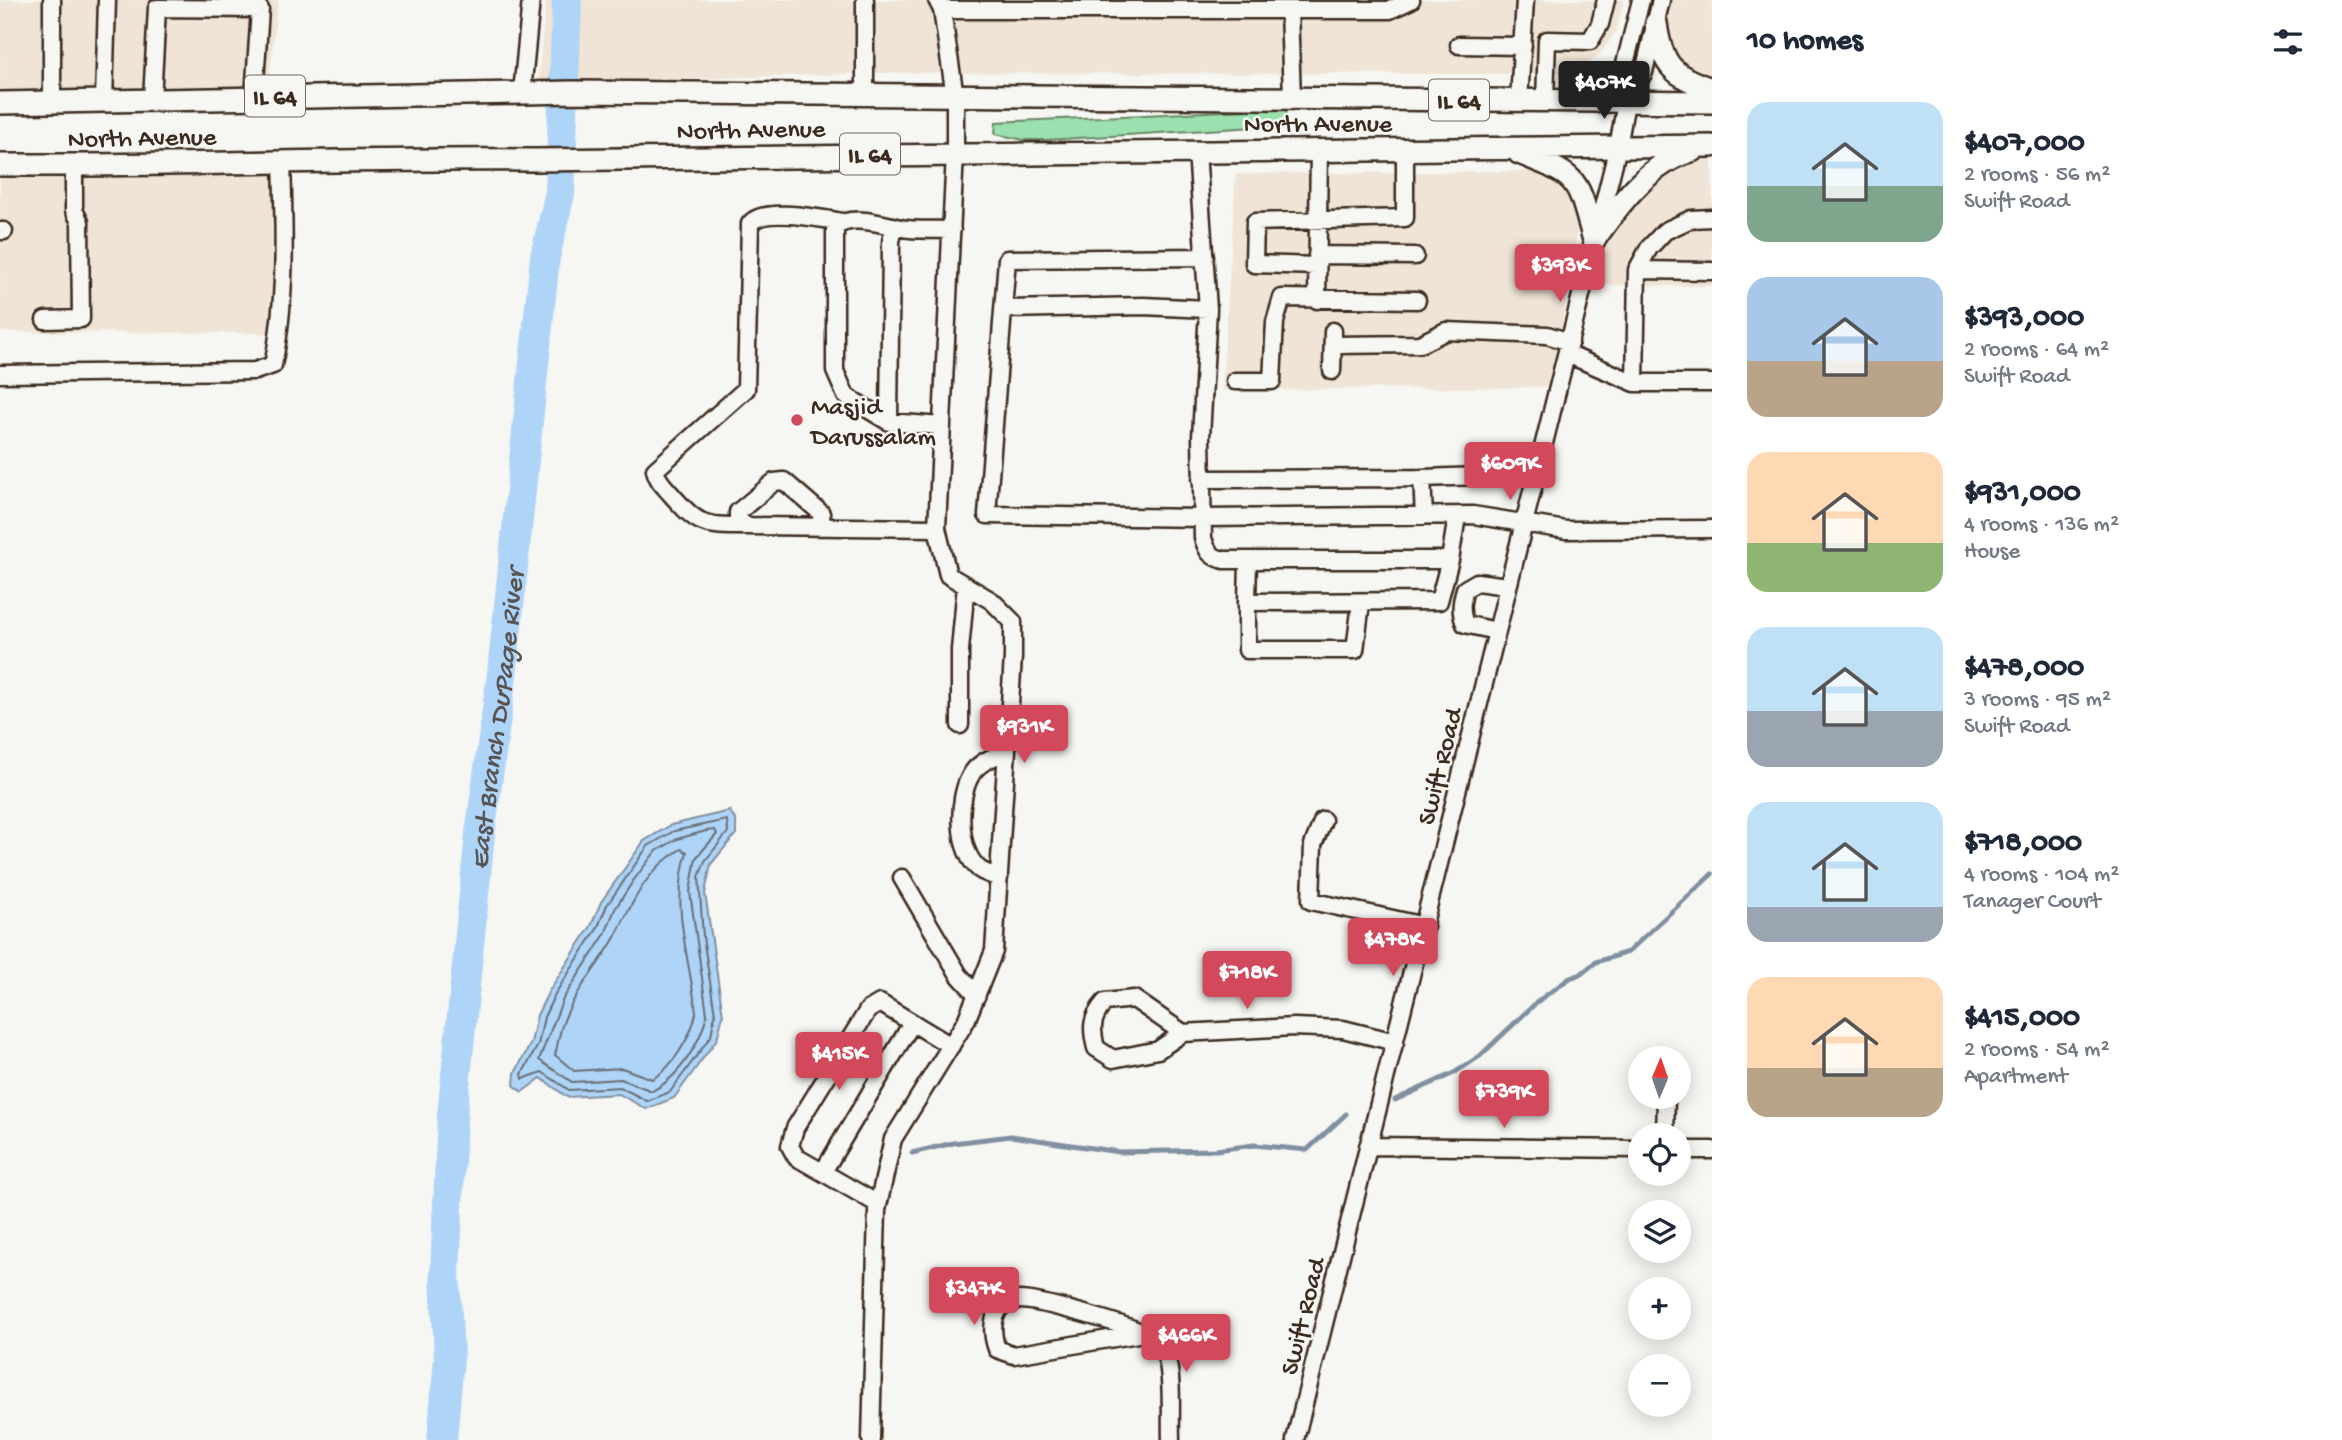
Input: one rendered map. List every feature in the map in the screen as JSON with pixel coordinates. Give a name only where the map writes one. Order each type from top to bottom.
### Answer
[{"type":"main road","points":[[1656,23],[1664,59],[1679,75],[1712,89]]},
{"type":"main road","name":"North Avenue","points":[[0,103],[551,92],[1712,102]]},
{"type":"main road","name":"North Avenue","points":[[0,165],[1319,148],[1709,146]]},
{"type":"main road","points":[[1594,240],[1614,212],[1656,169],[1685,152],[1709,146]]},
{"type":"main road","points":[[1508,148],[1562,170],[1574,179],[1594,240]]},
{"type":"street","points":[[52,0],[52,103]]},
{"type":"street","points":[[104,101],[107,0]]},
{"type":"street","points":[[522,93],[531,0]]},
{"type":"street","points":[[864,95],[865,0]]},
{"type":"street","points":[[871,1440],[878,1204],[893,1139],[966,1021],[994,951],[1007,751],[1013,622],[992,601],[948,575],[937,528],[955,153],[955,96],[940,5],[1390,9],[1411,0]]},
{"type":"street","points":[[1519,101],[1525,0]]},
{"type":"street","points":[[1545,101],[1547,40],[1590,41],[1600,24],[1606,0]]},
{"type":"street","name":"Swift Road","points":[[1295,1440],[1618,147],[1626,102],[1624,68],[1641,0]]},
{"type":"street","name":"Swift Road","points":[[1626,102],[1644,72],[1661,0]]},
{"type":"street","points":[[152,100],[157,8],[260,9],[254,97]]},
{"type":"street","points":[[1289,10],[1292,98]]},
{"type":"street","points":[[1459,45],[1523,46]]},
{"type":"street","points":[[1317,300],[1319,148]]},
{"type":"street","points":[[1405,149],[1405,218],[1255,222],[1254,264],[1415,256]]},
{"type":"street","points":[[1197,151],[1208,309],[1201,479],[1206,550],[1213,558],[1248,561],[1450,560]]},
{"type":"street","points":[[0,374],[255,372],[273,365],[278,340],[283,242],[282,161]]},
{"type":"street","points":[[46,320],[80,319],[80,222],[74,210],[74,166]]},
{"type":"street","points":[[937,528],[714,526],[692,518],[660,481],[655,470],[746,389],[750,224],[759,217],[779,215],[952,230]]},
{"type":"street","points":[[1635,383],[1637,270],[1649,248],[1665,231],[1691,219],[1712,218]]},
{"type":"street","points":[[842,222],[835,228],[835,371],[846,396],[889,422],[942,426]]},
{"type":"street","points":[[889,422],[891,242],[894,226]]},
{"type":"street","points":[[1205,257],[1007,258],[987,515],[1202,518],[1473,515],[1566,530],[1712,529]]},
{"type":"street","points":[[1637,270],[1712,271]]},
{"type":"street","points":[[1235,382],[1272,381],[1275,322],[1282,298],[1417,300]]},
{"type":"street","points":[[1003,309],[1143,306],[1208,309]]},
{"type":"street","points":[[1332,371],[1333,338],[1420,344],[1446,331],[1547,335],[1635,383],[1712,383]]},
{"type":"street","points":[[1201,479],[1481,476]]},
{"type":"street","points":[[1422,478],[1423,516]]},
{"type":"street","points":[[746,526],[738,520],[738,512],[774,482],[784,481],[821,513],[822,527]]},
{"type":"street","points":[[1247,602],[1439,601],[1450,560],[1457,516]]},
{"type":"street","points":[[1248,561],[1247,650],[1355,650],[1362,603]]},
{"type":"street","points":[[1496,631],[1465,624],[1461,601],[1465,589],[1477,582],[1507,586]]},
{"type":"street","points":[[960,725],[960,650],[966,585]]},
{"type":"street","points":[[999,878],[980,870],[970,858],[964,837],[964,793],[971,774],[985,761],[1007,751]]},
{"type":"street","points":[[1323,820],[1313,845],[1311,901],[1424,926]]},
{"type":"street","points":[[902,878],[959,975],[976,995]]},
{"type":"street","points":[[1183,1033],[1134,999],[1105,1002],[1095,1013],[1091,1028],[1096,1048],[1113,1059],[1158,1049],[1183,1033],[1294,1027],[1343,1029],[1395,1042]]},
{"type":"street","points":[[878,1204],[796,1157],[790,1146],[795,1128],[868,1010],[880,1003],[951,1046]]},
{"type":"street","points":[[822,1172],[912,1023]]},
{"type":"street","points":[[1368,1146],[1628,1149]]},
{"type":"street","points":[[1691,1150],[1712,1150]]},
{"type":"street","points":[[1144,1333],[1014,1355],[997,1349],[991,1333],[995,1314],[1004,1305],[1018,1300],[1082,1314],[1144,1333],[1159,1345],[1167,1360],[1171,1440]]},
{"type":"shaded area","points":[[0,0],[278,0],[268,87],[0,94]]},
{"type":"shaded area","points":[[546,0],[1624,0],[1616,32],[1600,54],[1579,71],[1529,74],[874,73],[538,84]]},
{"type":"shaded area","points":[[1668,0],[1712,0],[1712,80],[1693,74],[1671,56],[1666,31]]},
{"type":"shaded area","points":[[1712,157],[1712,286],[1590,285],[1604,236],[1659,173]]},
{"type":"shaded area","points":[[274,166],[276,333],[0,332],[0,168]]},
{"type":"shaded area","points":[[1541,171],[1558,176],[1576,207],[1578,224],[1552,387],[1222,390],[1236,174]]},
{"type":"green space","points":[[1286,109],[1287,125],[1045,140],[1024,140],[995,134],[996,122]]},
{"type":"water","points":[[730,811],[736,821],[736,834],[711,864],[705,893],[723,1015],[717,1039],[674,1098],[646,1109],[619,1094],[567,1097],[541,1078],[522,1092],[514,1085],[515,1073],[531,1043],[537,1015],[549,991],[591,926],[601,902],[644,841],[671,825]]},
{"type":"waterway","name":"East Branch DuPage River","points":[[442,1440],[449,1358],[445,1273],[452,1116],[480,834],[502,674],[545,257],[560,193],[567,0]]},
{"type":"waterway","points":[[1395,1100],[1454,1073],[1480,1056],[1538,1001],[1570,978],[1581,974],[1596,962],[1628,952],[1712,874]]},
{"type":"waterway","points":[[912,1153],[953,1143],[1011,1136],[1119,1152],[1216,1150],[1254,1145],[1307,1150],[1346,1114]]},
{"type":"place","name":"Masjid Darussalam","points":[[797,420]]}]
